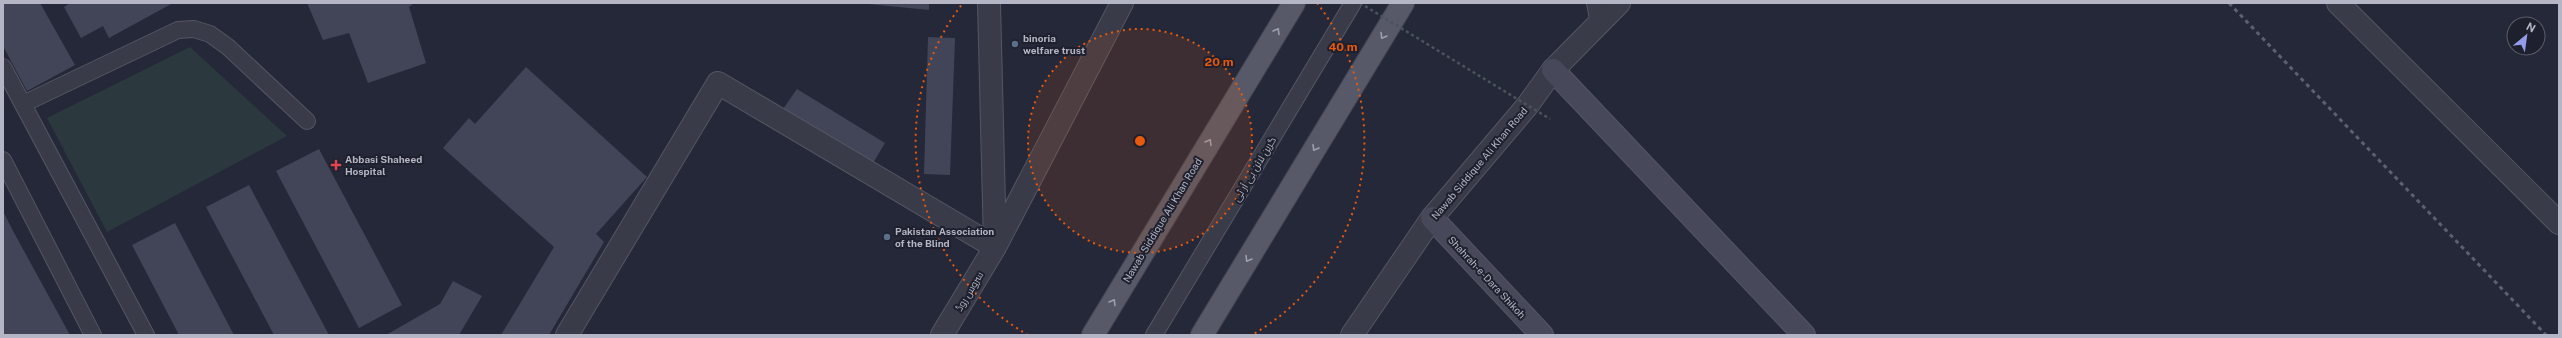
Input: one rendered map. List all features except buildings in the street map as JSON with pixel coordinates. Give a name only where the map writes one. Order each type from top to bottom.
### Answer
[{"type":"main road","name":"Nawab Siddique Ali Khan Road","points":[[1093,335],[1294,3]]},
{"type":"main road","points":[[1202,335],[1403,3]]},
{"type":"street","points":[[989,3],[995,246]]},
{"type":"street","name":"سروس روڈ","points":[[942,335],[995,246],[1122,3]]},
{"type":"street","name":"Nawab Siddique Ali Khan Road","points":[[1352,335],[1432,218],[1526,106],[1597,13],[1619,3]]},
{"type":"street","points":[[2338,3],[2559,223]]},
{"type":"street","points":[[1554,70],[1804,335]]},
{"type":"street","points":[[567,335],[718,83],[995,246]]},
{"type":"street","name":"Shahrah-e-Dara Shikoh","points":[[1432,218],[1542,335]]},
{"type":"lane","name":"گرین لائن بی آر ٹی","points":[[1154,335],[1353,3]]},
{"type":"lane","points":[[23,104],[178,30],[194,29],[210,34],[228,47],[307,121]]},
{"type":"lane","points":[[3,67],[146,335]]},
{"type":"lane","points":[[3,160],[93,335]]},
{"type":"path","points":[[1360,3],[1550,119]]},
{"type":"shaded area","points":[[190,47],[287,136],[107,232],[47,118]]},
{"type":"railway","points":[[2229,3],[2546,335]]},
{"type":"place","name":"binoria welfare trust","points":[[1015,44]]},
{"type":"place","name":"Abbasi Shaheed Hospital","points":[[336,165]]},
{"type":"place","name":"Pakistan Association of the Blind","points":[[887,237]]}]
